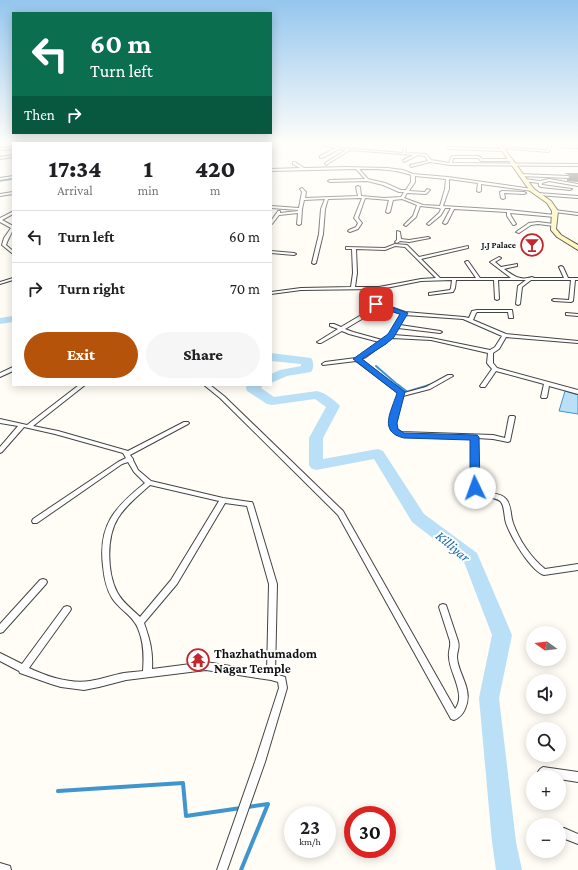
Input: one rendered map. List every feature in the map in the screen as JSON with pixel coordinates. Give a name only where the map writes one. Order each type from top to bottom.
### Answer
[{"type":"main road","points":[[528,185],[532,190],[549,202],[555,214],[553,229],[559,236],[578,248]]},
{"type":"street","points":[[384,185],[405,192],[426,193],[428,190]]},
{"type":"street","points":[[402,198],[411,185]]},
{"type":"street","points":[[429,224],[440,214],[447,185]]},
{"type":"street","points":[[479,191],[480,185]]},
{"type":"street","points":[[492,185],[532,190]]},
{"type":"street","points":[[541,185],[541,186],[570,190]]},
{"type":"street","points":[[350,230],[356,228],[360,223],[356,218],[362,197],[358,187]]},
{"type":"street","points":[[299,224],[304,192],[302,189]]},
{"type":"street","points":[[336,198],[339,191]]},
{"type":"street","points":[[503,198],[502,192],[578,197]]},
{"type":"street","points":[[0,195],[12,193]]},
{"type":"street","points":[[303,199],[362,197],[392,199],[402,198],[419,205],[442,208],[578,214]]},
{"type":"street","points":[[314,262],[321,234],[323,209],[327,198]]},
{"type":"street","points":[[388,212],[392,199]]},
{"type":"street","points":[[406,225],[415,216],[419,205]]},
{"type":"street","points":[[272,207],[301,210]]},
{"type":"street","points":[[272,222],[282,207]]},
{"type":"street","points":[[445,223],[453,208]]},
{"type":"street","points":[[277,214],[301,210]]},
{"type":"street","points":[[508,211],[514,224]]},
{"type":"street","points":[[0,220],[12,214]]},
{"type":"street","points":[[0,220],[12,227]]},
{"type":"street","points":[[518,232],[530,224],[538,223],[554,225]]},
{"type":"street","points":[[12,229],[6,238],[4,245],[12,252]]},
{"type":"street","points":[[395,245],[399,240],[398,232]]},
{"type":"street","points":[[399,240],[409,241],[428,238]]},
{"type":"street","points":[[346,248],[366,246],[385,249],[395,245],[406,246],[439,279]]},
{"type":"street","points":[[7,249],[12,247]]},
{"type":"street","points":[[419,258],[467,247]]},
{"type":"street","points":[[353,289],[354,248]]},
{"type":"street","points":[[272,252],[294,254]]},
{"type":"street","points":[[498,258],[492,262],[514,278]]},
{"type":"street","points":[[467,262],[479,280]]},
{"type":"street","points":[[500,268],[516,265]]},
{"type":"street","points":[[561,267],[567,279]]},
{"type":"street","points":[[518,304],[520,286],[532,278]]},
{"type":"street","points":[[0,283],[12,279]]},
{"type":"street","points":[[272,293],[301,289],[379,288],[421,280],[439,279],[576,279],[571,301],[554,300]]},
{"type":"street","points":[[431,294],[451,291],[453,288],[454,279]]},
{"type":"street","points":[[496,280],[497,299]]},
{"type":"street","points":[[379,288],[372,301],[378,305],[404,313],[473,321],[504,335],[578,342]]},
{"type":"street","points":[[319,342],[378,305]]},
{"type":"street","points":[[473,321],[474,312],[477,311],[510,311],[511,317]]},
{"type":"street","points":[[325,364],[357,359],[384,342],[391,336],[404,313]]},
{"type":"street","points":[[568,314],[578,315]]},
{"type":"street","points":[[332,325],[340,330],[384,342]]},
{"type":"street","points":[[396,326],[440,332]]},
{"type":"street","points":[[391,336],[431,339],[491,352],[497,348],[504,335]]},
{"type":"street","points":[[491,352],[490,363],[495,369],[578,392]]},
{"type":"street","points":[[357,359],[400,391],[401,395],[393,423],[396,433],[404,436],[493,437],[508,440],[512,417]]},
{"type":"street","points":[[0,375],[12,369]]},
{"type":"street","points":[[483,386],[495,369]]},
{"type":"street","points":[[401,395],[428,388],[450,376]]},
{"type":"street","points":[[544,397],[547,383]]},
{"type":"street","points":[[0,452],[25,426],[81,386]]},
{"type":"street","points":[[208,386],[222,397],[341,513],[454,716],[461,709],[463,694],[453,658],[455,648],[443,607]]},
{"type":"street","points":[[0,422],[56,432],[128,457],[136,471],[149,483],[223,500],[250,504],[273,584],[271,676]]},
{"type":"street","points":[[35,521],[128,457],[186,423]]},
{"type":"street","points":[[474,437],[475,488],[480,494],[501,498],[504,500],[510,523],[528,556],[544,572],[578,567]]},
{"type":"street","points":[[147,673],[147,639],[140,622],[115,596],[106,571],[105,554],[107,536],[114,517],[121,507],[149,483]]},
{"type":"street","points":[[140,622],[174,582],[223,500]]},
{"type":"street","points":[[0,630],[43,582]]},
{"type":"street","points":[[23,670],[67,610]]},
{"type":"street","points":[[0,657],[23,670],[62,684],[84,686],[105,683],[123,677],[144,675],[147,673],[206,666],[280,678],[283,683],[283,688],[260,762],[222,870]]},
{"type":"street","points":[[566,775],[578,777]]},
{"type":"street","points":[[566,834],[578,839]]},
{"type":"street","points":[[0,868],[6,870]]},
{"type":"water","points":[[565,391],[578,395],[578,414],[559,411]]},
{"type":"building","name":"J.J Palace","points":[[523,240],[533,240],[539,246],[532,248]]},
{"type":"waterway","name":"Killiyar","points":[[0,321],[12,319]]},
{"type":"waterway","name":"Killiyar","points":[[272,357],[307,361],[307,369],[284,373],[272,379]]},
{"type":"waterway","points":[[376,366],[399,386]]},
{"type":"waterway","points":[[428,386],[435,383]]},
{"type":"waterway","points":[[398,385],[407,392],[428,386]]},
{"type":"waterway","name":"Killiyar","points":[[255,386],[252,388],[272,401],[317,395],[333,406],[316,438],[316,465],[378,454],[418,518],[471,558],[502,635],[489,698],[504,842],[509,870]]},
{"type":"waterway","points":[[58,791],[183,783],[186,816],[241,808]]},
{"type":"waterway","points":[[241,870],[268,804],[248,807]]},
{"type":"place","name":"J.J Palace","points":[[532,245]]},
{"type":"place","name":"Thazhathumadom Nagar Temple","points":[[198,660]]},
{"type":"route","points":[[376,304],[404,313],[391,336],[364,356],[357,359],[401,392],[393,423],[395,432],[404,436],[474,437],[475,488]]}]
